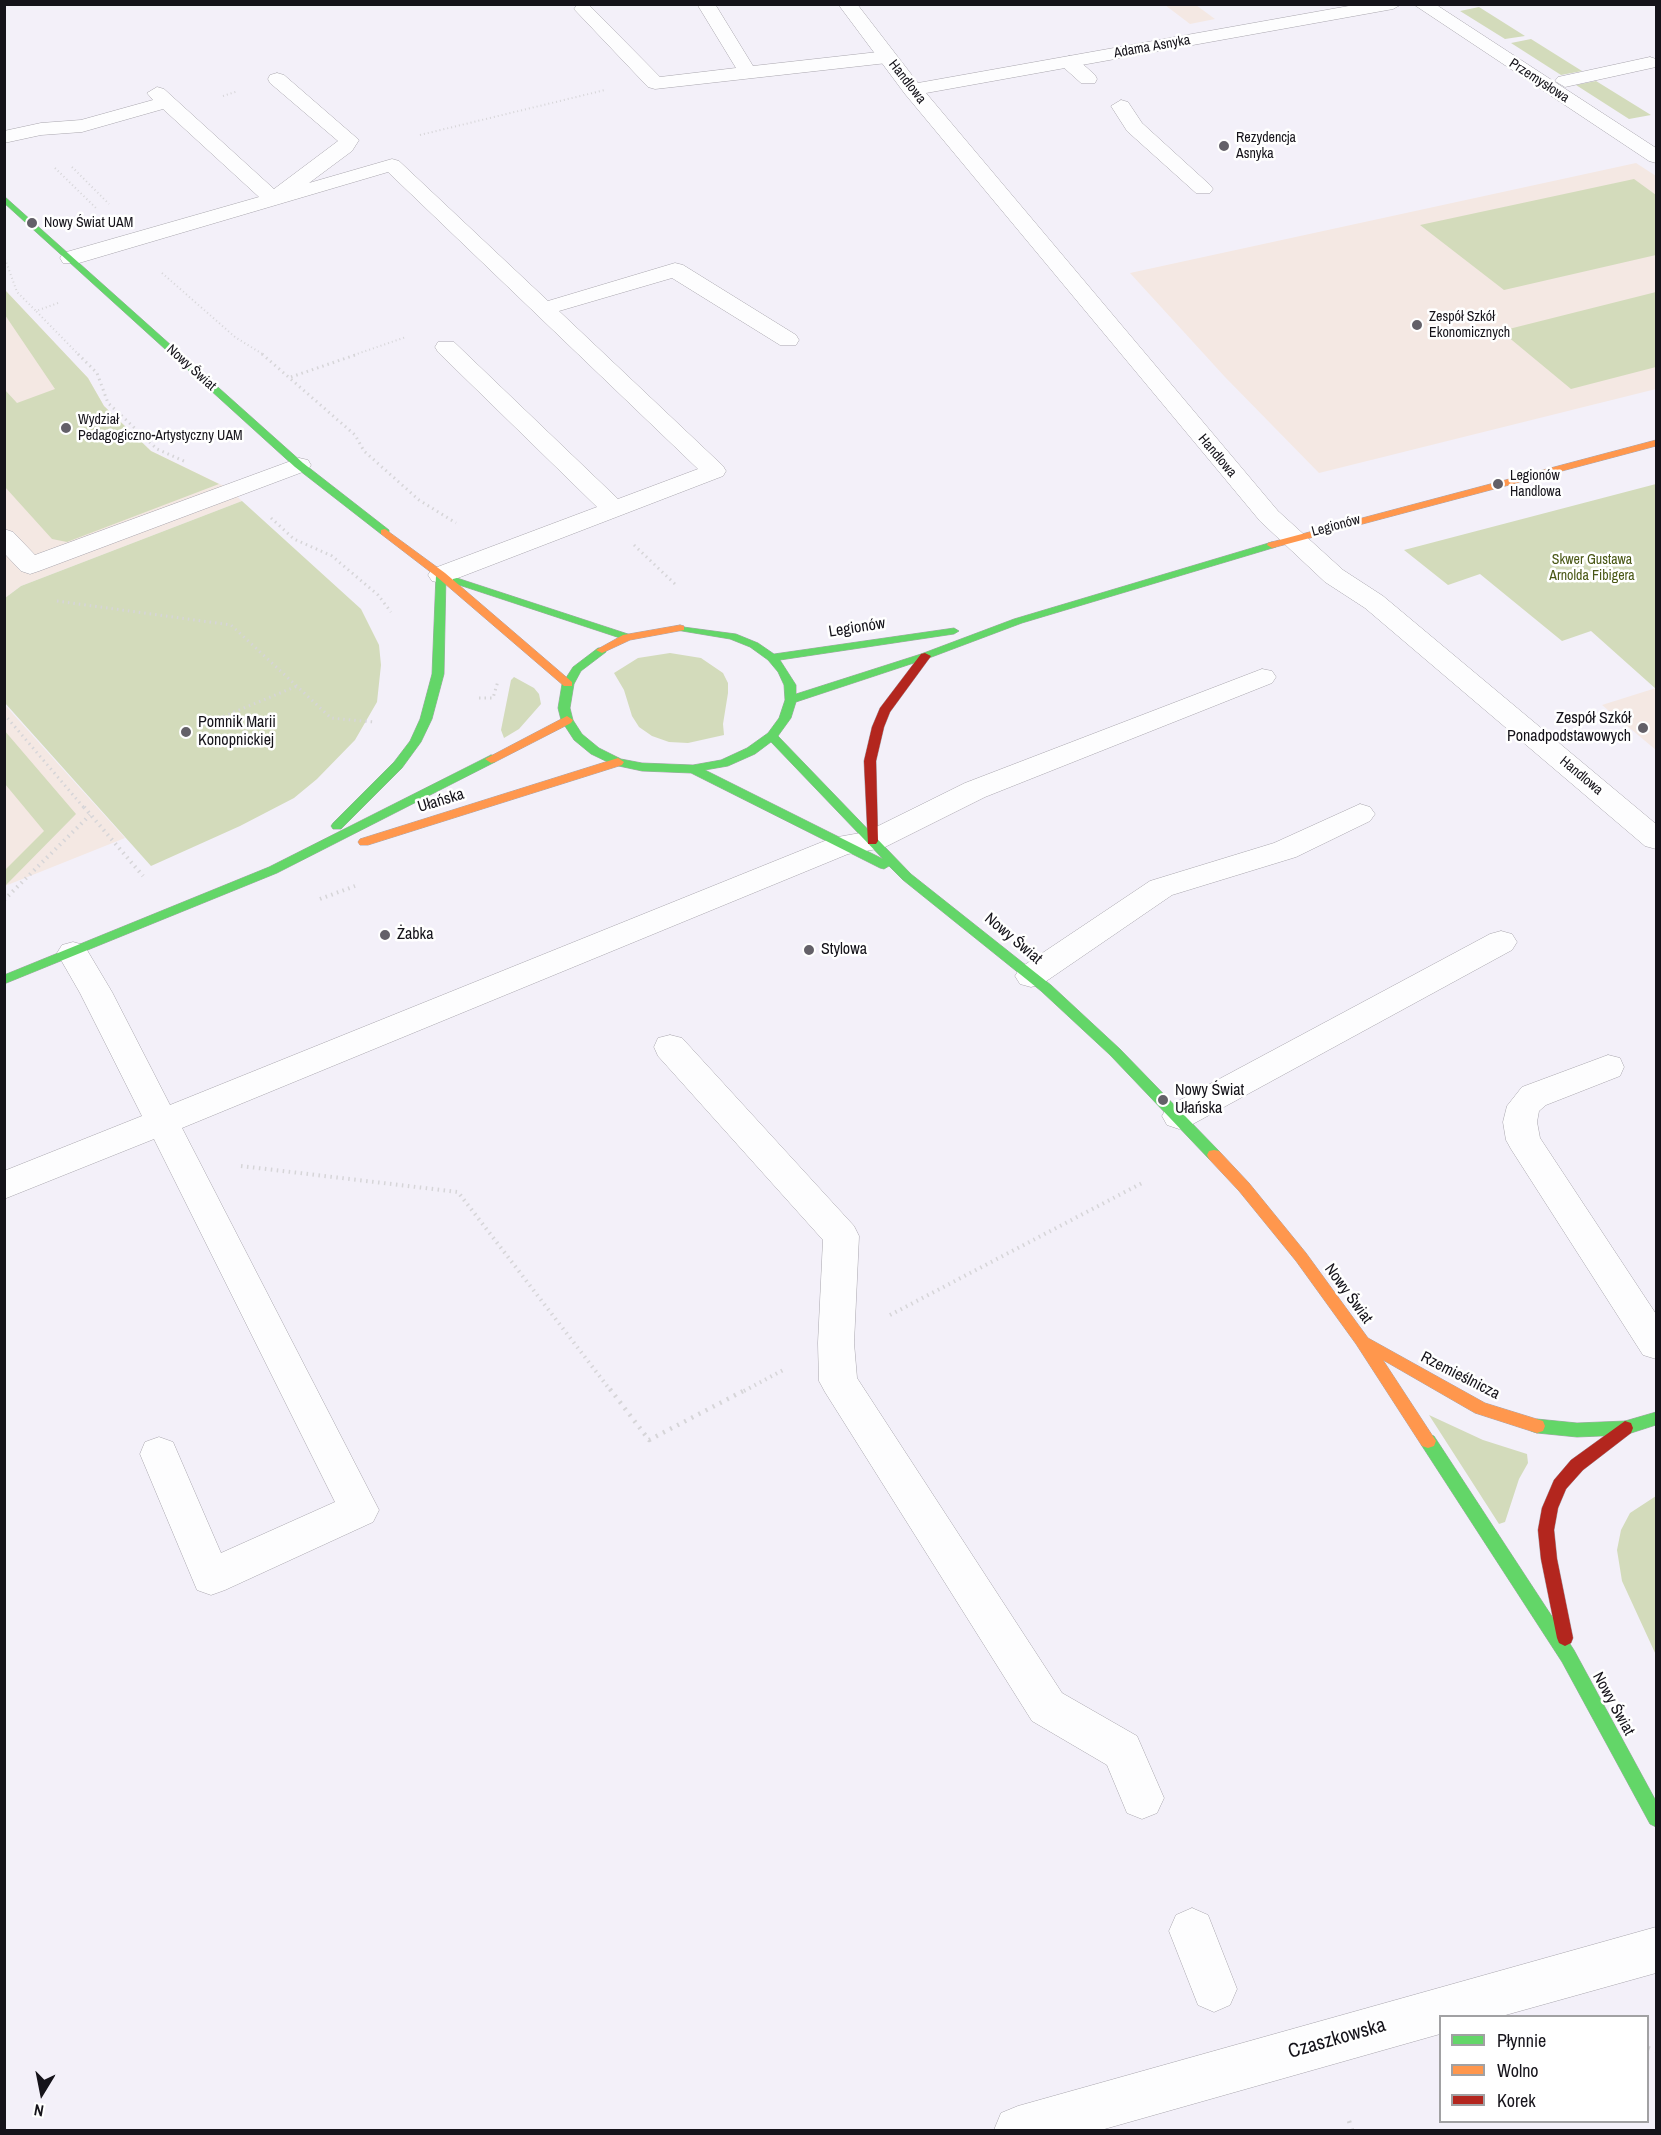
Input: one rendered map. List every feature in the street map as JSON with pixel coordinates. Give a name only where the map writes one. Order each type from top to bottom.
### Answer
[{"type":"street","points":[[706,4],[748,73]]},
{"type":"street","name":"Handlowa","points":[[847,4],[912,90],[1242,485],[1291,539],[1334,576],[1374,602],[1656,839]]},
{"type":"street","name":"Adama Asnyka","points":[[912,90],[1392,4]]},
{"type":"street","name":"Przemysłowa","points":[[1422,4],[1656,157]]},
{"type":"street","points":[[583,9],[655,83],[887,57]]},
{"type":"street","points":[[1069,62],[1088,79]]},
{"type":"street","points":[[1565,81],[1650,63]]},
{"type":"street","points":[[273,199],[345,147],[349,140],[277,79]]},
{"type":"street","points":[[4,137],[41,129],[82,126],[162,98],[273,199]]},
{"type":"street","points":[[1121,106],[1134,127],[1203,189]]},
{"type":"street","points":[[71,258],[392,165],[714,471],[441,575],[438,674],[434,699],[415,742],[385,779],[340,824],[273,870]]},
{"type":"street","name":"Nowy Świat","points":[[4,198],[299,465],[441,575],[568,684]]},
{"type":"street","points":[[543,309],[675,270],[788,340]]},
{"type":"street","points":[[446,347],[607,512]]},
{"type":"street","name":"Legionów","points":[[790,699],[925,656],[1018,621],[1291,539],[1656,443]]},
{"type":"street","points":[[4,537],[30,566],[299,465]]},
{"type":"street","name":"Nowy Świat","points":[[441,575],[627,637]]},
{"type":"street","name":"Legionów","points":[[772,658],[1018,621]]},
{"type":"street","points":[[680,628],[707,630],[754,645],[772,658],[783,670],[790,685],[790,699],[785,718],[772,736],[742,755],[724,763],[693,769],[667,770],[618,762],[595,751],[578,736],[567,720],[564,696],[577,669],[590,657],[627,637],[680,628]]},
{"type":"street","points":[[857,843],[870,761],[878,727],[884,711],[925,656]]},
{"type":"street","points":[[4,1186],[857,843],[975,790],[1263,677]]},
{"type":"street","name":"Ułańska","points":[[4,980],[273,870],[567,720]]},
{"type":"street","name":"Nowy Świat","points":[[772,736],[857,843],[907,877]]},
{"type":"street","name":"Ułańska","points":[[273,870],[618,762]]},
{"type":"street","name":"Nowy Świat","points":[[693,769],[857,843],[907,877],[1031,976],[1115,1052],[1179,1116],[1244,1187],[1301,1257],[1361,1340],[1568,1656],[1656,1818]]},
{"type":"street","points":[[1031,976],[1161,888],[1285,850],[1360,814]]},
{"type":"street","points":[[1179,1116],[1501,942]]},
{"type":"street","points":[[73,953],[96,992],[163,1122],[358,1510],[211,1577],[159,1454]]},
{"type":"street","points":[[670,1047],[841,1236],[836,1343],[838,1381],[1047,1707],[1122,1751],[1142,1798]]},
{"type":"street","points":[[1608,1067],[1534,1096],[1524,1106],[1520,1122],[1523,1140],[1656,1344]]},
{"type":"street","name":"Rzemieślnicza","points":[[1361,1340],[1480,1408],[1514,1420],[1546,1428],[1577,1430],[1625,1428],[1656,1419]]},
{"type":"street","points":[[1568,1656],[1549,1559],[1546,1530],[1550,1508],[1560,1485],[1577,1465],[1625,1428]]},
{"type":"street","points":[[1192,1931],[1214,1989]]},
{"type":"street","name":"Czaszkowska","points":[[1018,2130],[1656,1950]]},
{"type":"path","points":[[410,137],[651,79]]},
{"type":"path","points":[[51,164],[88,198],[124,243],[236,337],[256,348],[282,370],[355,435],[364,451],[419,500],[503,551]]},
{"type":"path","points":[[4,258],[17,292],[36,311]]},
{"type":"path","points":[[607,512],[679,588]]},
{"type":"path","points":[[56,601],[231,625],[330,717],[378,722]]},
{"type":"path","points":[[198,727],[297,686]]},
{"type":"path","points":[[4,714],[145,878]]},
{"type":"path","points":[[4,900],[90,815]]},
{"type":"path","points":[[199,1107],[235,1165],[459,1191],[649,1440],[1144,1182]]},
{"type":"path","points":[[1349,2121],[1352,2130]]},
{"type":"shaded area","points":[[1165,5],[1196,5],[1215,19],[1190,24]]},
{"type":"shaded area","name":"Zespół Szkół Ekonomicznych","points":[[1636,163],[1656,176],[1656,389],[1319,473],[1225,377],[1130,273]]},
{"type":"shaded area","name":"Wydział Pedagogiczno-Artystyczny UAM","points":[[5,290],[88,378],[104,406],[151,451],[228,488],[242,501],[21,586],[5,598]]},
{"type":"shaded area","name":"Zespół Szkół Ponadpodstawowych","points":[[1656,688],[1656,750],[1602,705]]},
{"type":"shaded area","points":[[4,704],[125,838],[5,886],[4,886]]},
{"type":"green space","points":[[1479,7],[1525,36],[1505,39],[1460,11]]},
{"type":"green space","points":[[1531,39],[1582,71],[1561,75],[1511,43]]},
{"type":"green space","points":[[1596,81],[1651,115],[1629,119],[1576,85]]},
{"type":"green space","points":[[1634,179],[1656,195],[1656,255],[1504,290],[1420,225]]},
{"type":"green space","name":"Wydział Pedagogiczno-Artystyczny UAM","points":[[5,290],[88,378],[104,406],[151,451],[219,484],[67,542],[52,539],[5,487],[5,390],[17,403],[55,389],[5,315]]},
{"type":"green space","points":[[1656,292],[1656,367],[1571,389],[1501,331]]},
{"type":"green space","name":"Skwer Gustawa Arnolda Fibigera","points":[[1656,484],[1656,689],[1591,631],[1562,641],[1480,574],[1448,585],[1404,550]]},
{"type":"green space","points":[[242,501],[361,609],[379,645],[381,665],[377,702],[355,740],[317,779],[294,798],[240,826],[151,866],[5,703],[5,598],[21,586]]},
{"type":"green space","points":[[670,653],[701,658],[723,673],[728,683],[723,724],[724,735],[688,743],[669,742],[652,736],[639,727],[632,716],[624,690],[614,673],[638,658]]},
{"type":"green space","points":[[514,677],[534,688],[539,694],[541,704],[519,729],[504,738],[501,730],[511,680]]},
{"type":"green space","points":[[4,730],[76,814],[5,886],[5,870],[44,831],[5,784]]},
{"type":"green space","points":[[1429,1415],[1483,1440],[1527,1454],[1528,1463],[1519,1479],[1505,1522],[1499,1524]]},
{"type":"green space","points":[[1656,1496],[1656,1655],[1622,1581],[1617,1550],[1621,1530],[1630,1513]]},
{"type":"traffic: fast","points":[[4,198],[299,465],[385,532]]},
{"type":"traffic: fast","points":[[791,700],[925,656],[1018,621],[1272,545]]},
{"type":"traffic: fast","points":[[337,826],[398,765],[415,742],[426,719],[438,674],[441,575]]},
{"type":"traffic: fast","points":[[457,581],[627,637]]},
{"type":"traffic: fast","points":[[602,650],[577,669],[568,684],[564,708],[567,720],[578,737],[595,751],[618,762],[642,767],[693,769],[724,763],[751,751],[772,736],[785,718],[791,700],[790,685],[783,671],[772,658],[754,645],[732,636],[680,628]]},
{"type":"traffic: fast","points":[[772,658],[954,631]]},
{"type":"traffic: fast","points":[[772,736],[907,877],[1046,988],[1115,1052],[1214,1155]]},
{"type":"traffic: fast","points":[[4,980],[273,870],[491,759]]},
{"type":"traffic: fast","points":[[693,769],[884,865]]},
{"type":"traffic: fast","points":[[1537,1426],[1577,1430],[1625,1428],[1656,1419]]},
{"type":"traffic: fast","points":[[1428,1441],[1568,1656],[1656,1818]]},
{"type":"traffic: slow","points":[[1272,545],[1656,443]]},
{"type":"traffic: slow","points":[[385,532],[441,575],[568,684]]},
{"type":"traffic: slow","points":[[602,650],[627,637],[680,628]]},
{"type":"traffic: slow","points":[[491,759],[567,720]]},
{"type":"traffic: slow","points":[[364,842],[618,762]]},
{"type":"traffic: slow","points":[[1214,1155],[1244,1187],[1301,1257],[1361,1340],[1428,1441]]},
{"type":"traffic: slow","points":[[1368,1344],[1480,1408],[1537,1426]]},
{"type":"traffic: jam","points":[[872,841],[870,761],[878,727],[884,711],[925,656]]},
{"type":"traffic: jam","points":[[1565,1638],[1549,1559],[1546,1530],[1550,1508],[1560,1485],[1577,1465],[1625,1428]]},
{"type":"place","name":"Rezydencja Asnyka","points":[[1224,146]]},
{"type":"place","name":"Nowy Świat UAM","points":[[32,223]]},
{"type":"place","name":"Zespół Szkół Ekonomicznych","points":[[1417,325]]},
{"type":"place","name":"Wydział Pedagogiczno-Artystyczny UAM","points":[[66,428]]},
{"type":"place","name":"Legionów Handlowa","points":[[1498,484]]},
{"type":"place","name":"Zespół Szkół Ponadpodstawowych","points":[[1643,728]]},
{"type":"place","name":"Pomnik Marii Konopnickiej","points":[[186,732]]},
{"type":"place","name":"Żabka","points":[[385,935]]},
{"type":"place","name":"Stylowa","points":[[809,950]]},
{"type":"place","name":"Nowy Świat Ułańska","points":[[1163,1100]]}]
